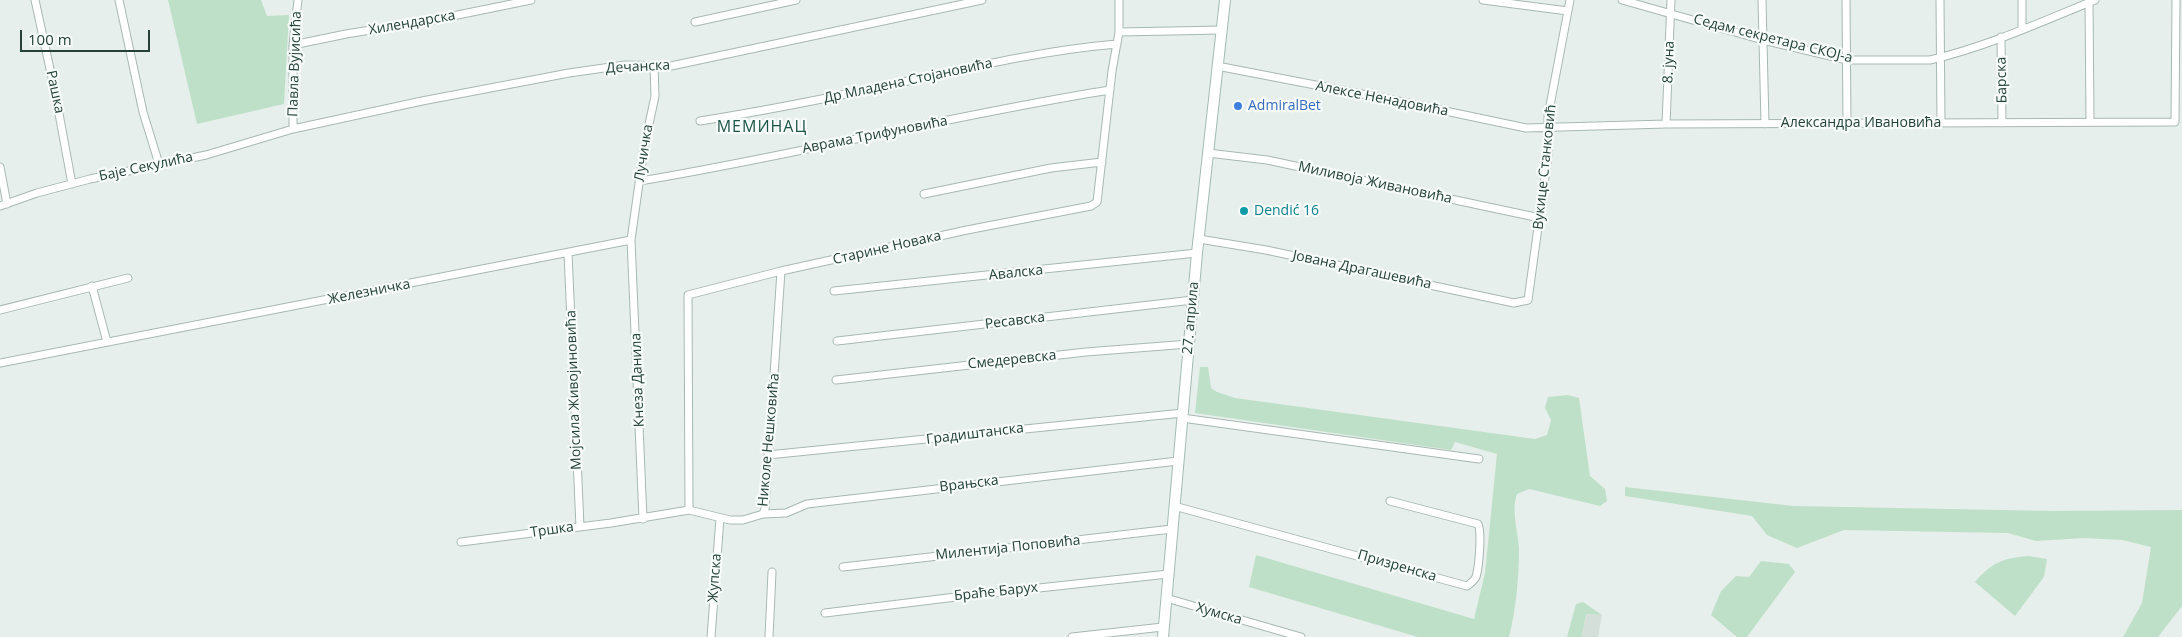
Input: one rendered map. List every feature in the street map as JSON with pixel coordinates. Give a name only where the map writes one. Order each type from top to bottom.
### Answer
[{"type":"main road","name":"27. априла","points":[[1163,632],[1197,253],[1225,0]]},
{"type":"street","name":"Рашка","points":[[35,0],[72,184]]},
{"type":"street","points":[[119,0],[143,112],[159,164]]},
{"type":"street","name":"Павла Вујисића","points":[[293,129],[293,45],[298,0]]},
{"type":"street","name":"Хилендарска","points":[[293,45],[531,0]]},
{"type":"street","points":[[695,22],[796,0]]},
{"type":"street","name":"Дечанска","points":[[293,129],[422,101],[569,73],[626,65],[671,66],[982,0]]},
{"type":"street","name":"Старине Новака","points":[[689,510],[688,295],[781,271],[967,230],[1091,206],[1097,202],[1119,32],[1118,0]]},
{"type":"street","points":[[1483,0],[1568,11]]},
{"type":"street","name":"Седам секретара СКОЈ-а","points":[[1622,0],[1671,12],[1763,40],[1847,60],[1930,60],[1941,58],[2001,37],[2092,1]]},
{"type":"street","name":"8. јуна","points":[[1666,124],[1672,0]]},
{"type":"street","points":[[1762,0],[1765,124]]},
{"type":"street","points":[[1846,0],[1847,123]]},
{"type":"street","points":[[1940,0],[1941,123]]},
{"type":"street","points":[[2022,0],[2022,28]]},
{"type":"street","name":"Александра Ивановића","points":[[1548,127],[1666,124],[2175,122],[2176,0]]},
{"type":"street","name":"Вукице Станковић","points":[[1525,302],[1530,296],[1548,155],[1548,116],[1571,1]]},
{"type":"street","points":[[2090,122],[2092,1]]},
{"type":"street","points":[[1119,32],[1222,30]]},
{"type":"street","name":"Барска","points":[[2001,37],[2002,122]]},
{"type":"street","name":"Др Младена Стојановића","points":[[700,121],[772,110],[995,62],[1084,47],[1117,44]]},
{"type":"street","name":"Лучичка","points":[[631,240],[644,148],[655,96],[654,66]]},
{"type":"street","name":"Алексе Ненадовића","points":[[1217,66],[1398,101],[1517,127],[1548,127]]},
{"type":"street","name":"Аврама Трифуновића","points":[[640,181],[715,169],[924,125],[1110,90]]},
{"type":"street","name":"Баје Секулића","points":[[3,205],[72,184],[206,155],[293,129]]},
{"type":"street","name":"Миливоја Живановића","points":[[1208,153],[1267,160],[1540,218]]},
{"type":"street","points":[[924,194],[1051,168],[1102,162]]},
{"type":"street","points":[[0,166],[3,205]]},
{"type":"street","name":"Јована Драгашевића","points":[[1199,239],[1266,250],[1514,303],[1525,302]]},
{"type":"street","name":"Железничка","points":[[0,363],[631,240]]},
{"type":"street","name":"Кнеза Данила","points":[[631,240],[642,519]]},
{"type":"street","name":"Мојсила Живојиновића","points":[[568,253],[580,527]]},
{"type":"street","name":"Авалска","points":[[834,291],[1197,253]]},
{"type":"street","name":"Николе Нешковића","points":[[642,519],[689,510],[720,518],[743,520],[763,514],[765,509],[781,271]]},
{"type":"street","points":[[0,310],[128,278]]},
{"type":"street","points":[[92,286],[107,342]]},
{"type":"street","name":"Ресавска","points":[[837,342],[1193,300]]},
{"type":"street","name":"Смедеревска","points":[[836,380],[1077,353],[1189,344]]},
{"type":"street","name":"Градиштанска","points":[[768,455],[1182,415],[1479,459]]},
{"type":"street","name":"Врањска","points":[[763,514],[780,515],[806,504],[1178,461]]},
{"type":"street","name":"Призренска","points":[[1174,506],[1467,586],[1473,582],[1476,576],[1478,560],[1480,528],[1478,524],[1390,501]]},
{"type":"street","name":"Жупска","points":[[711,637],[720,518]]},
{"type":"street","name":"Тршка","points":[[461,542],[642,519]]},
{"type":"street","name":"Милентија Поповића","points":[[843,567],[1172,529]]},
{"type":"street","points":[[769,637],[772,572]]},
{"type":"street","name":"Браће Барух","points":[[825,613],[956,596],[1168,574]]},
{"type":"street","name":"Хумска","points":[[1166,598],[1301,637]]},
{"type":"street","points":[[1072,637],[1163,632]]},
{"type":"shaded area","points":[[1586,614],[1602,615],[1598,637],[1582,637]]},
{"type":"green space","points":[[168,0],[261,0],[267,16],[289,15],[284,104],[197,124]]},
{"type":"green space","points":[[1200,367],[1208,367],[1211,388],[1235,398],[1535,439],[1547,435],[1551,420],[1545,408],[1548,397],[1568,395],[1579,398],[1590,476],[1605,489],[1607,501],[1600,506],[1529,489],[1517,494],[1515,514],[1519,548],[1518,571],[1509,637],[1418,637],[1249,587],[1256,555],[1474,619],[1485,573],[1497,454],[1455,442],[1451,450],[1195,413]]},
{"type":"green space","points":[[1625,487],[1793,506],[2053,511],[2182,510],[2182,606],[2158,637],[2123,637],[2142,603],[2151,547],[2122,540],[2084,538],[2036,541],[2008,533],[1844,530],[1797,548],[1767,535],[1752,516],[1625,496]]},
{"type":"green space","points":[[2028,556],[2047,559],[2044,577],[2015,616],[1975,582],[1992,566],[2004,560]]},
{"type":"green space","points":[[1761,561],[1789,564],[1795,572],[1747,637],[1737,637],[1711,615],[1721,591],[1736,576],[1749,577]]},
{"type":"green space","points":[[1583,602],[1602,615],[1586,614],[1582,637],[1567,637],[1576,604]]},
{"type":"place","name":"AdmiralBet","points":[[1238,106]]},
{"type":"place","name":"Dendić 16","points":[[1244,211]]},
{"type":"district","name":"МЕМИНАЦ","points":[[762,127]]}]
